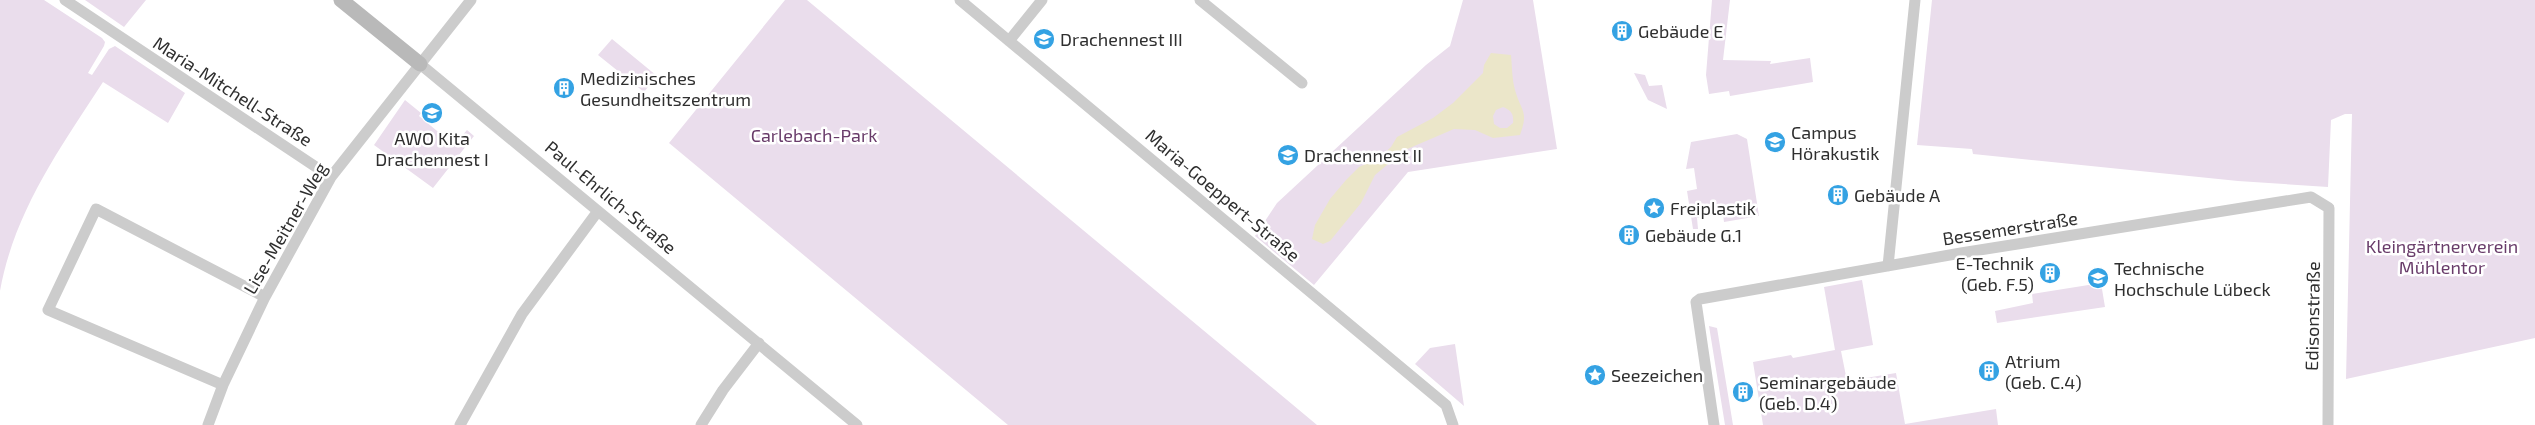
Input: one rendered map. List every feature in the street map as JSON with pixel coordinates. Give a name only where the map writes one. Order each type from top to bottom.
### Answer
[{"type":"street","name":"Maria-Mitchell-Straße","points":[[65,0],[331,177]]},
{"type":"street","name":"Paul-Ehrlich-Straße","points":[[340,0],[857,425]]},
{"type":"street","name":"Lise-Meitner-Weg","points":[[208,425],[223,385],[265,297],[331,177],[471,0]]},
{"type":"street","name":"Maria-Goeppert-Straße","points":[[960,0],[1446,405],[1453,425]]},
{"type":"street","points":[[1008,40],[1042,0]]},
{"type":"street","points":[[1200,0],[1302,84]]},
{"type":"street","points":[[1888,266],[1914,1]]},
{"type":"street","name":"Bessemerstraße","points":[[1714,425],[1696,302],[1700,299],[1888,266],[2311,197],[2329,208]]},
{"type":"street","name":"Edisonstraße","points":[[2328,425],[2329,208]]},
{"type":"street","points":[[223,385],[48,310],[96,209],[265,297]]},
{"type":"street","points":[[460,425],[522,314],[598,211]]},
{"type":"street","points":[[701,425],[723,390],[759,344]]},
{"type":"green space","points":[[0,0],[44,0],[102,38],[105,42],[104,46],[88,73],[92,75],[109,49],[115,46],[185,93],[168,123],[103,82],[55,156],[27,208],[16,234],[0,291]]},
{"type":"green space","points":[[85,0],[146,0],[124,27]]},
{"type":"green space","name":"Carlebach-Park","points":[[785,0],[807,0],[1317,425],[1008,425],[669,143]]},
{"type":"green space","points":[[1463,0],[1533,0],[1557,149],[1408,172],[1314,285],[1255,236],[1277,203],[1426,65],[1450,46]]},
{"type":"green space","points":[[1712,0],[1730,0],[1723,60],[1771,61],[1770,64],[1810,58],[1813,82],[1730,96],[1729,91],[1709,94],[1706,75]]},
{"type":"green space","name":"Kleingärtnerverein Mühlentor","points":[[1932,0],[2535,0],[2535,338],[2346,379],[2352,114],[2345,114],[2331,120],[2328,187],[2238,181],[1973,154],[1972,149],[1917,145]]},
{"type":"green space","points":[[612,39],[657,76],[644,92],[598,55]]},
{"type":"green space","points":[[1634,73],[1645,75],[1649,86],[1662,85],[1667,109],[1648,100]]},
{"type":"green space","points":[[405,100],[421,113],[419,116],[454,145],[467,130],[474,136],[433,188],[374,145]]},
{"type":"green space","points":[[1737,134],[1747,139],[1759,216],[1724,222],[1723,214],[1697,218],[1698,229],[1693,229],[1687,191],[1697,189],[1694,168],[1686,169],[1691,142]]},
{"type":"green space","points":[[1862,280],[1873,345],[1841,351],[1847,381],[1896,373],[1905,424],[1996,409],[1998,425],[1763,425],[1753,362],[1791,355],[1793,358],[1835,350],[1824,287]]},
{"type":"green space","points":[[2101,283],[2105,307],[1997,323],[1995,311],[2033,303],[2032,294]]},
{"type":"green space","points":[[1709,326],[1717,328],[1733,425],[1725,425]]},
{"type":"green space","points":[[1455,344],[1464,406],[1415,364],[1430,348]]},
{"type":"shaded area","points":[[1491,53],[1511,55],[1514,86],[1524,116],[1520,135],[1493,138],[1475,130],[1454,129],[1405,150],[1375,175],[1361,203],[1330,241],[1323,244],[1312,239],[1315,225],[1330,199],[1346,180],[1359,167],[1379,158],[1391,147],[1397,137],[1433,118],[1453,103],[1483,73],[1484,65]],"holes":[[[1503,107],[1510,111],[1513,117],[1513,123],[1507,128],[1500,128],[1494,124],[1493,116],[1496,110]]]},
{"type":"place","name":"Gebäude E","points":[[1622,31]]},
{"type":"place","name":"Drachennest III","points":[[1044,39]]},
{"type":"place","name":"Medizinisches Gesundheitszentrum","points":[[564,88]]},
{"type":"place","name":"AWO Kita Drachennest I","points":[[432,113]]},
{"type":"place","name":"Campus Hörakustik","points":[[1775,142]]},
{"type":"place","name":"Drachennest II","points":[[1288,155]]},
{"type":"place","name":"Gebäude A","points":[[1838,195]]},
{"type":"place","name":"Freiplastik","points":[[1654,208]]},
{"type":"place","name":"Gebäude G.1","points":[[1629,235]]},
{"type":"place","name":"E-Technik (Geb. F.5)","points":[[2050,273]]},
{"type":"place","name":"Technische Hochschule Lübeck","points":[[2098,278]]},
{"type":"place","name":"Atrium (Geb. C.4)","points":[[1989,371]]},
{"type":"place","name":"Seezeichen","points":[[1595,375]]},
{"type":"place","name":"Seminargebäude (Geb. D.4)","points":[[1743,392]]}]
